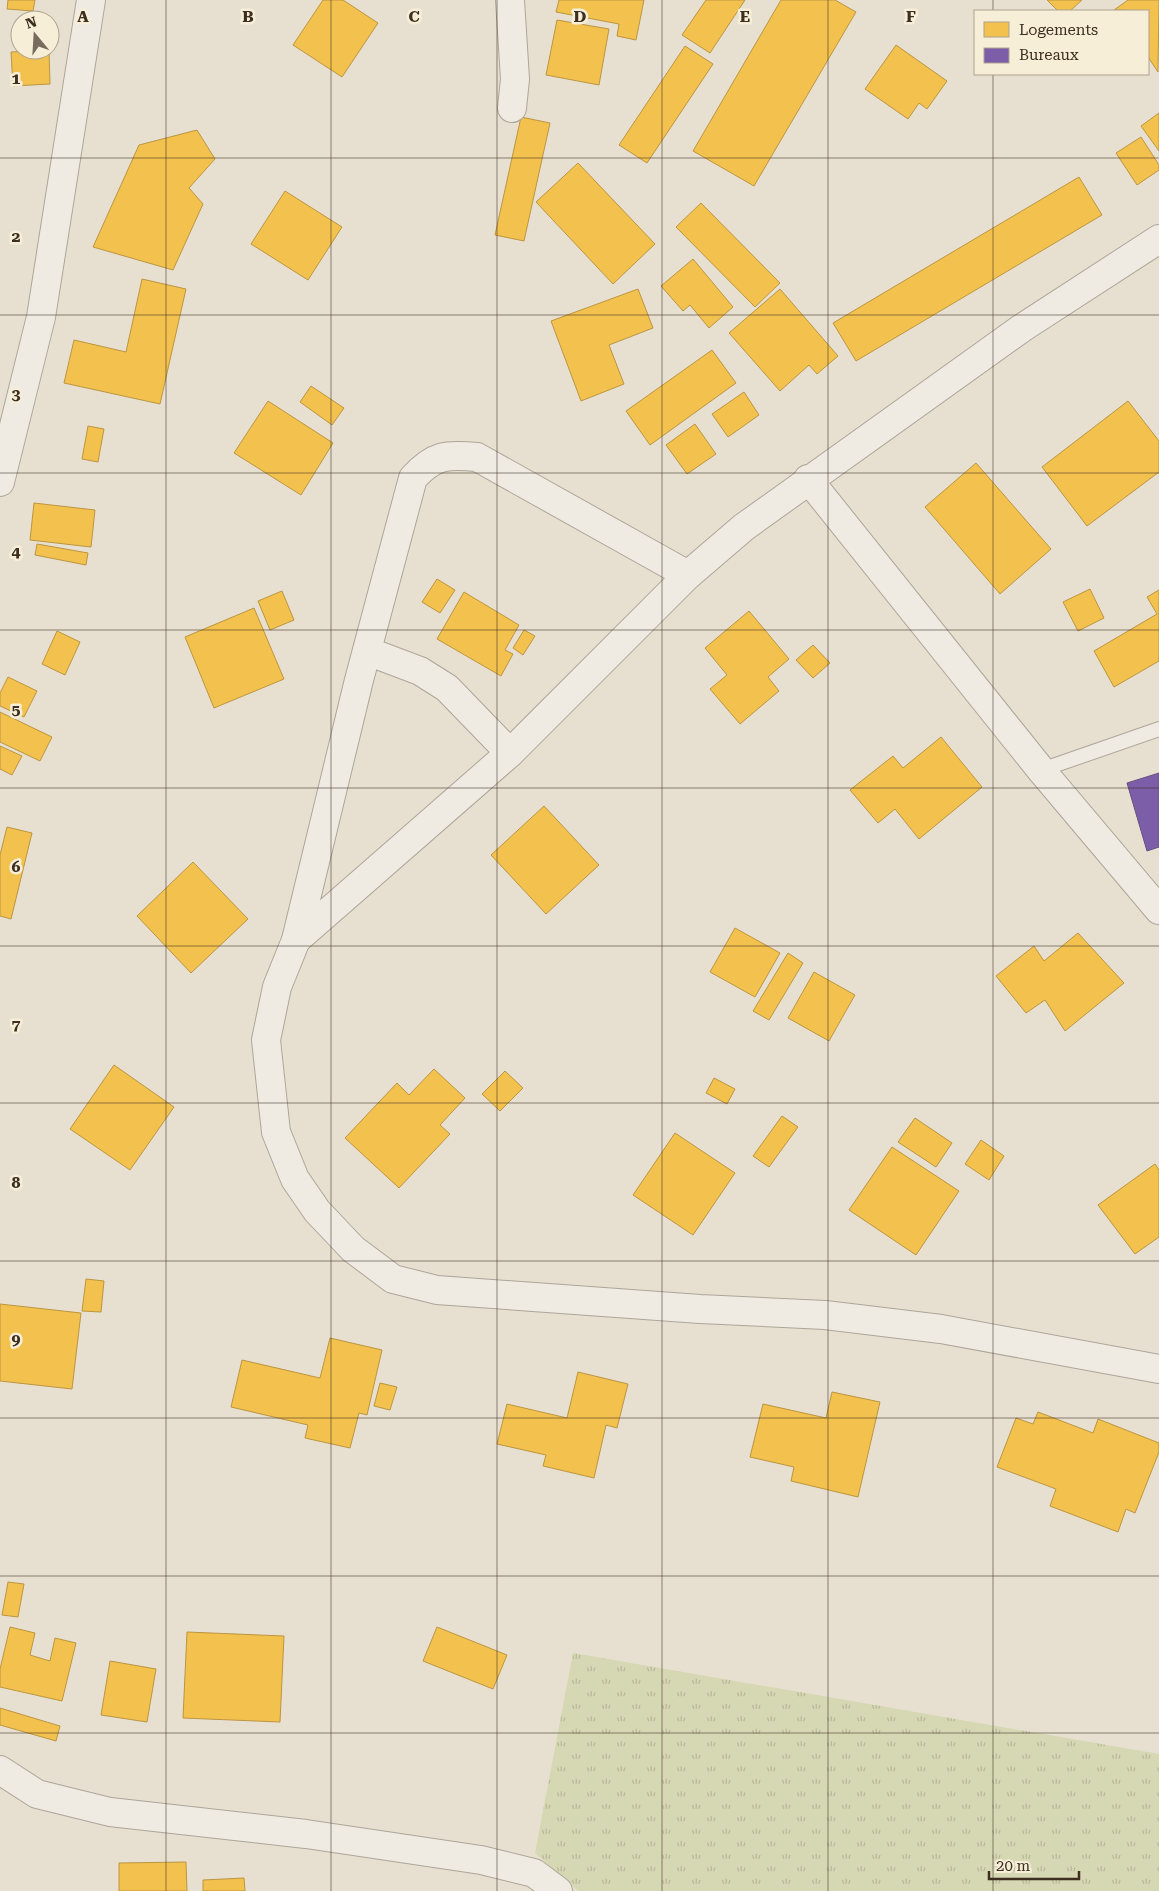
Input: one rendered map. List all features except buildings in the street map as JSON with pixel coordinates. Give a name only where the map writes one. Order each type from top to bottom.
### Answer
[{"type":"street","points":[[0,482],[41,317],[91,0]]},
{"type":"street","points":[[510,0],[515,79],[512,108]]},
{"type":"street","points":[[296,940],[510,753],[688,575],[744,527],[808,479],[1022,328],[1159,239]]},
{"type":"street","points":[[688,575],[477,457],[441,456],[425,465],[413,478],[367,651],[296,940],[277,987],[266,1040],[276,1132],[295,1179],[317,1211],[353,1250],[393,1279],[437,1290],[700,1309],[826,1315],[941,1330],[1159,1369]]},
{"type":"street","points":[[808,479],[1041,770],[1159,910]]},
{"type":"street","points":[[367,651],[420,671],[447,688],[510,753]]},
{"type":"street","points":[[0,1770],[37,1794],[110,1812],[306,1834],[481,1860],[534,1873],[558,1891]]},
{"type":"lane","points":[[1041,770],[1159,730]]},
{"type":"green space","points":[[573,1653],[1159,1754],[1159,1891],[578,1891],[535,1853]]}]
